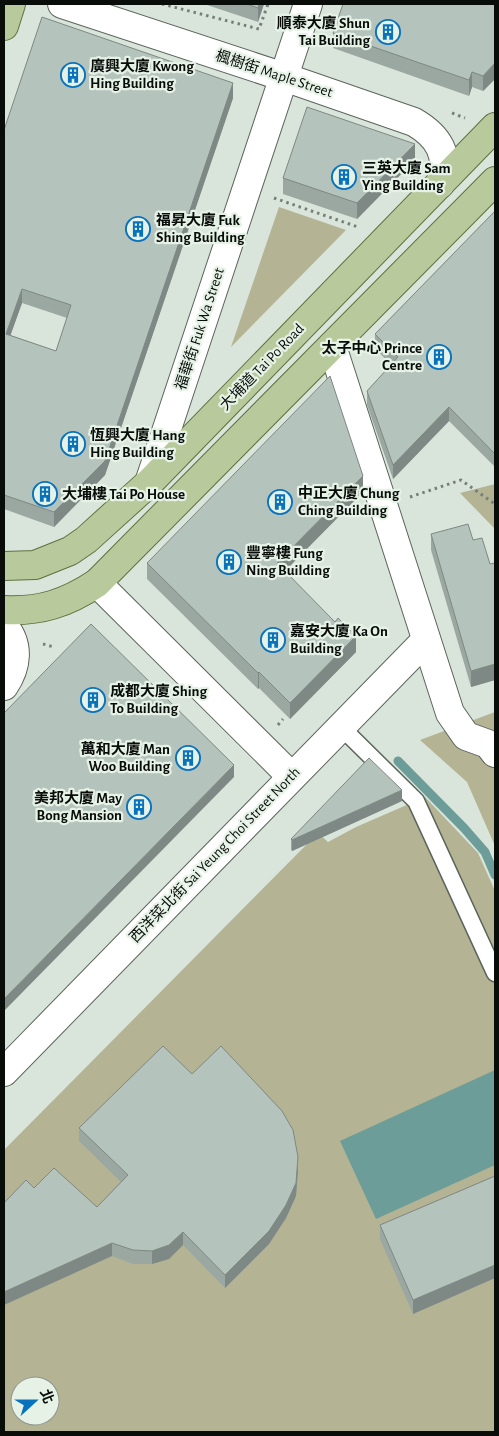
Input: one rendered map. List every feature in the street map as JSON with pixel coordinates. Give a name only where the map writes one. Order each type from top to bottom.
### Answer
[{"type":"main road","points":[[4,26],[11,4]]},
{"type":"main road","name":"大埔道 Tai Po Road","points":[[4,566],[35,565],[70,551],[86,540],[149,483],[495,127]]},
{"type":"main road","points":[[4,610],[40,608],[61,603],[78,595],[97,582],[495,181]]},
{"type":"street","name":"楓樹街 Maple Street","points":[[62,4],[401,116],[426,129],[435,137],[441,149],[444,162],[444,173],[440,184]]},
{"type":"street","name":"福華街 Fuk Wa Street","points":[[149,483],[308,4]]},
{"type":"street","points":[[332,346],[450,713],[466,736],[488,744],[495,753]]},
{"type":"street","points":[[97,582],[291,776]]},
{"type":"street","points":[[4,626],[10,635],[15,653],[13,670],[4,686]]},
{"type":"street","name":"西洋菜北街 Sai Yeung Choi Street North","points":[[4,1072],[291,776],[426,640]]},
{"type":"lane","points":[[340,726],[416,801],[495,973]]},
{"type":"path","points":[[162,4],[259,29],[268,4]]},
{"type":"path","points":[[274,198],[351,225]]},
{"type":"path","points":[[383,505],[461,480],[495,504]]},
{"type":"green space","points":[[279,207],[346,230],[231,347]]},
{"type":"green space","points":[[495,484],[495,529],[460,493]]},
{"type":"green space","points":[[495,712],[495,846],[467,782],[420,740]]},
{"type":"green space","points":[[425,797],[478,853],[495,891],[495,1432],[4,1432],[4,1150],[318,833],[328,842],[356,827]]},
{"type":"water","points":[[495,1070],[495,1165],[376,1219],[340,1141]]},
{"type":"building","points":[[247,4],[259,4],[258,8]]},
{"type":"building","points":[[343,4],[495,4],[495,63],[483,76],[472,72],[469,80],[333,33]]},
{"type":"building","points":[[42,17],[233,83],[105,461],[54,512],[4,495],[4,130]],"holes":[[[22,289],[71,305],[56,351],[6,334]]]},
{"type":"building","name":"三英大廈 Sam Ying Building","points":[[307,107],[415,144],[357,203],[283,178]]},
{"type":"building","name":"太子中心 Prince Centre","points":[[495,211],[495,454],[449,407],[393,465],[367,391],[398,357],[375,334]]},
{"type":"building","points":[[330,376],[363,476],[277,563],[335,622],[338,618],[356,636],[290,703],[147,563]]},
{"type":"building","points":[[468,524],[473,540],[482,538],[490,564],[495,563],[495,664],[471,671],[431,534]]},
{"type":"building","points":[[91,624],[234,765],[4,999],[4,713]]},
{"type":"building","points":[[369,758],[402,790],[292,840],[291,839]]},
{"type":"building","points":[[163,1046],[192,1074],[221,1046],[282,1111],[293,1130],[298,1157],[296,1183],[286,1205],[269,1231],[225,1275],[183,1232],[169,1245],[152,1251],[133,1250],[112,1243],[4,1292],[4,1201],[26,1180],[34,1188],[54,1168],[97,1207],[128,1175],[79,1128]]},
{"type":"building","points":[[495,1176],[495,1265],[413,1300],[380,1225]]},
{"type":"waterway","points":[[398,761],[485,852],[495,875]]},
{"type":"place","name":"順泰大廈 Shun Tai Building","points":[[388,32]]},
{"type":"place","name":"廣興大廈 Kwong Hing Building","points":[[73,75]]},
{"type":"place","name":"三英大廈 Sam Ying Building","points":[[344,177]]},
{"type":"place","name":"福昇大廈 Fuk Shing Building","points":[[138,229]]},
{"type":"place","name":"太子中心 Prince Centre","points":[[439,357]]},
{"type":"place","name":"恆興大廈 Hang Hing Building","points":[[73,444]]},
{"type":"place","name":"大埔樓 Tai Po House","points":[[45,494]]},
{"type":"place","name":"中正大廈 Chung Ching Building","points":[[280,502]]},
{"type":"place","name":"豐寧樓 Fung Ning Building","points":[[229,562]]},
{"type":"place","name":"嘉安大廈 Ka On Building","points":[[273,640]]},
{"type":"place","name":"成都大廈 Shing To Building","points":[[93,700]]},
{"type":"place","name":"萬和大廈 Man Woo Building","points":[[188,758]]},
{"type":"place","name":"美邦大廈 May Bong Mansion","points":[[139,807]]}]
